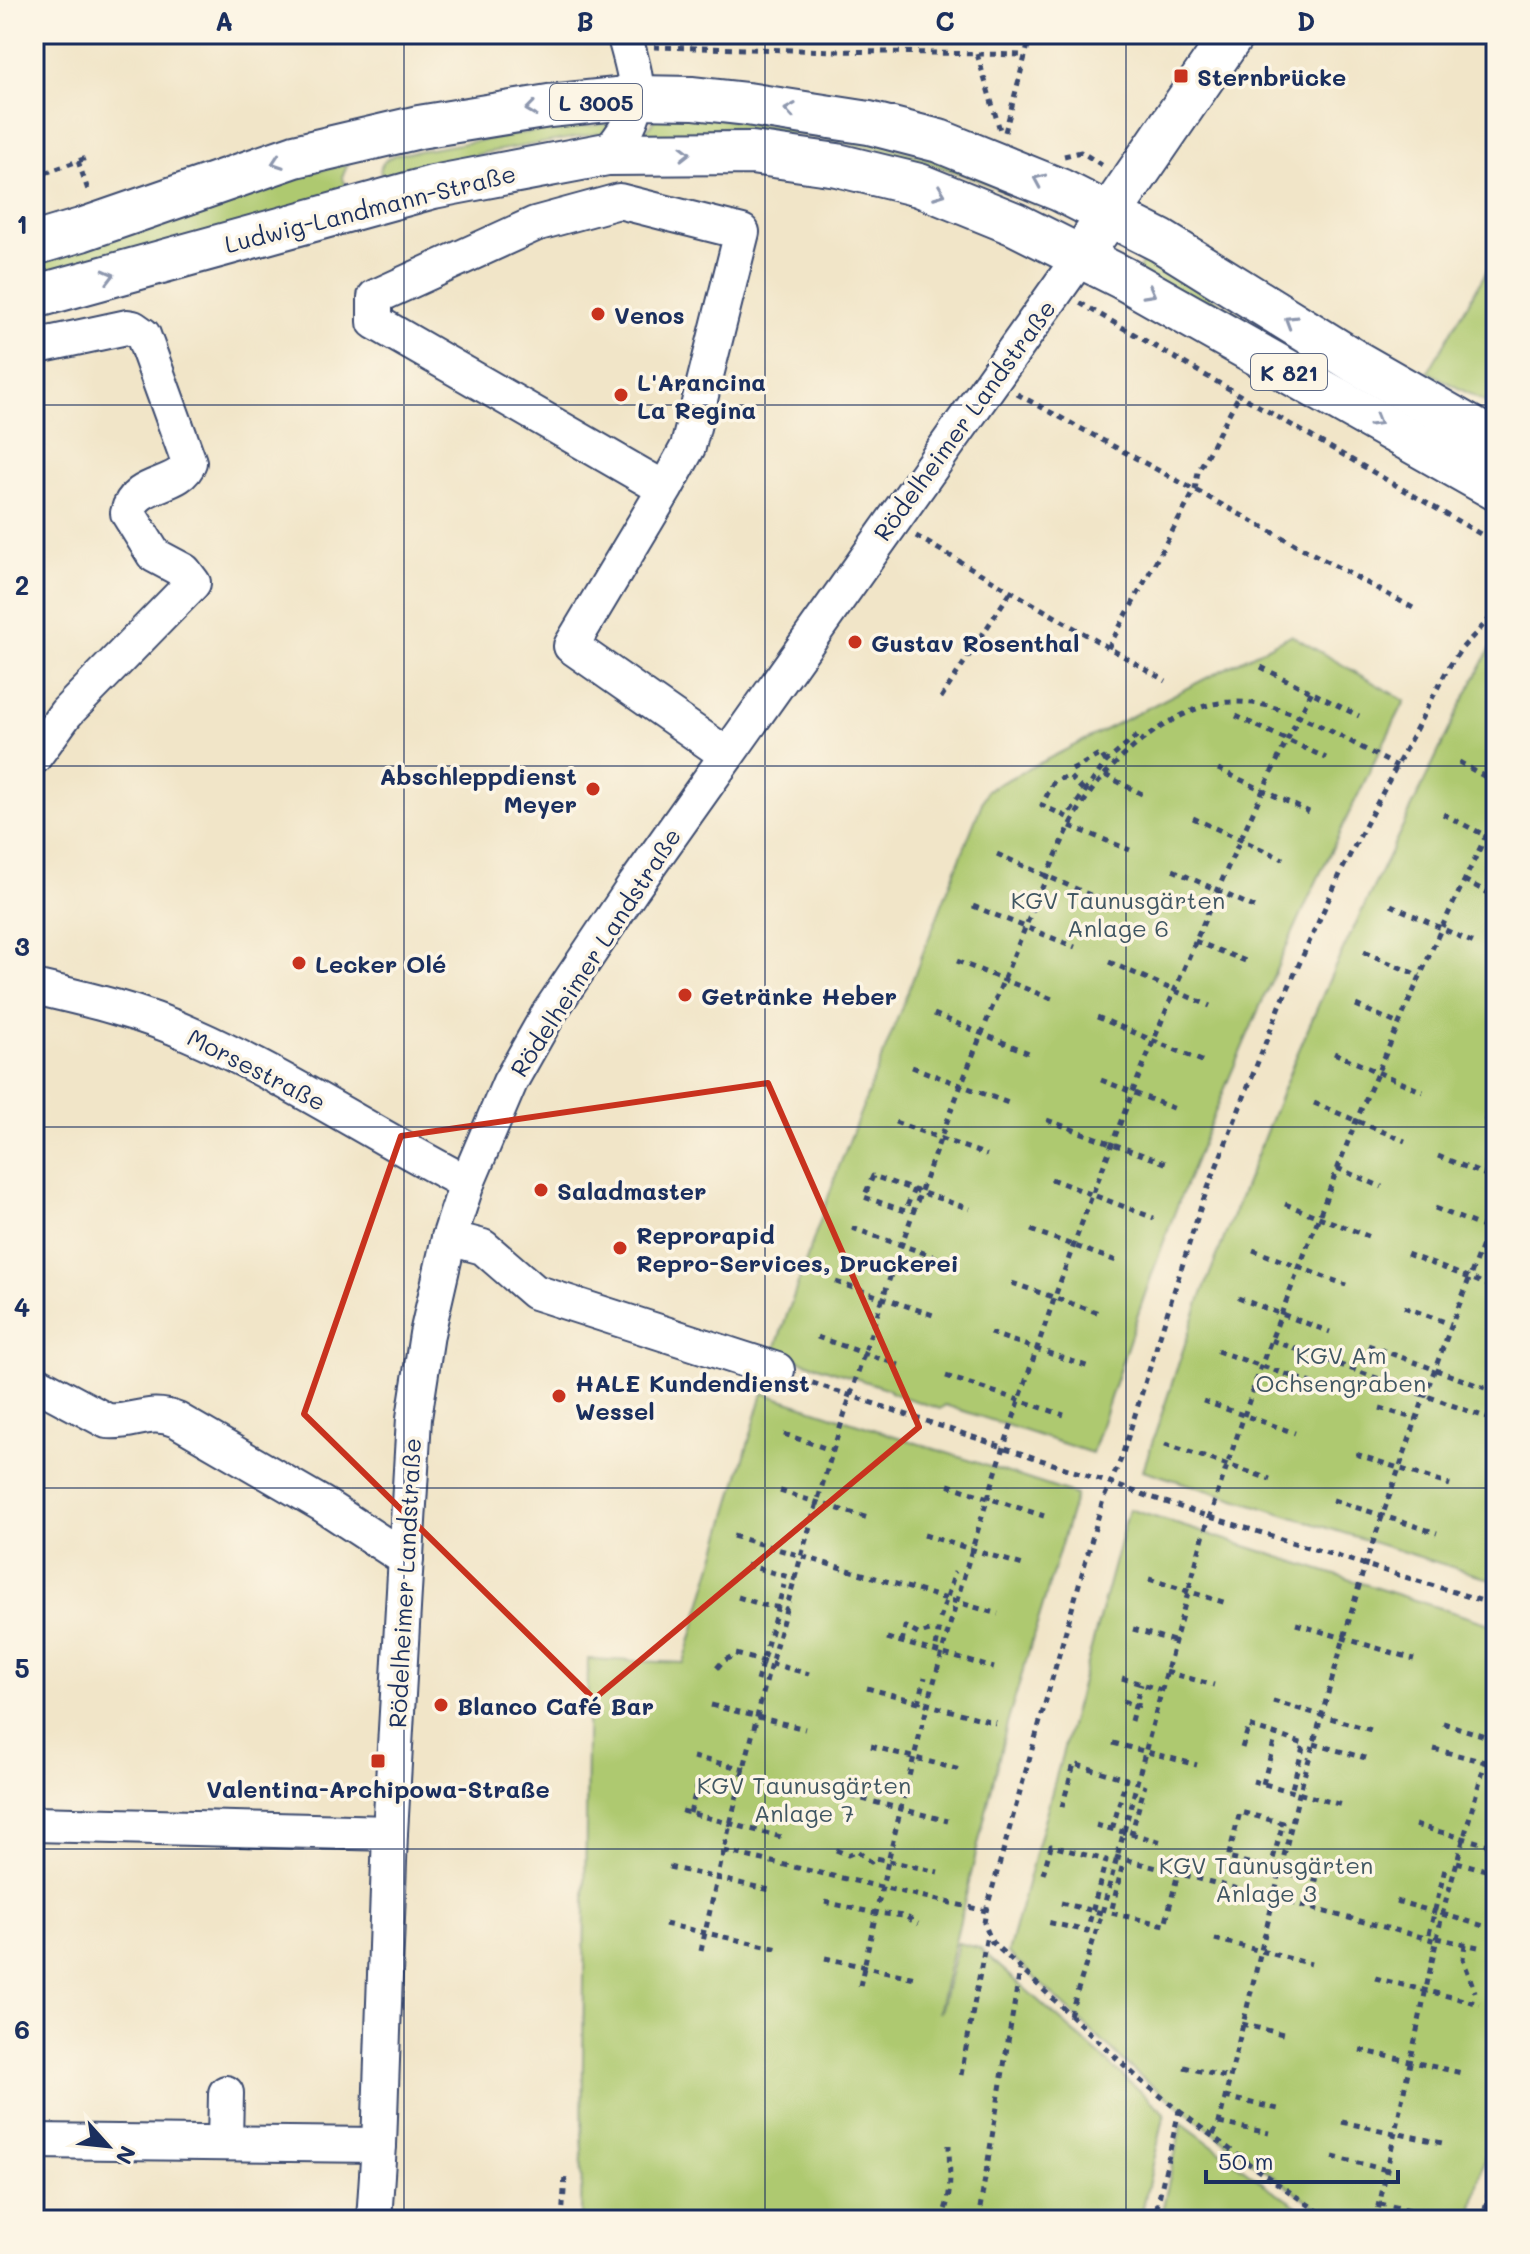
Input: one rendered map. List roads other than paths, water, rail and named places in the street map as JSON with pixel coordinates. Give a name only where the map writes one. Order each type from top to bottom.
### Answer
[{"type":"main road","name":"Rödelheimer Landstraße","points":[[1081,256],[1233,34]]},
{"type":"main road","name":"L 3005","points":[[34,244],[295,156],[388,133],[478,116],[636,97],[693,98],[747,104],[869,123],[939,141],[1006,166],[1109,215]]},
{"type":"main road","points":[[374,203],[362,197],[356,188],[356,173],[363,159],[388,133]]},
{"type":"main road","name":"Ludwig-Landmann-Straße","points":[[34,297],[433,187],[607,154],[752,153],[837,165],[919,185],[989,212],[1081,256],[1496,489]]},
{"type":"main road","name":"K 821","points":[[1109,215],[1161,241],[1356,362],[1496,442]]},
{"type":"street","points":[[607,154],[624,135],[634,117],[636,97],[626,40]]},
{"type":"street","points":[[665,489],[375,322],[375,297],[535,224],[619,201],[742,232],[688,447],[665,489],[571,646],[727,755]]},
{"type":"street","name":"Rödelheimer Landstraße","points":[[374,2220],[390,1833],[414,1418],[427,1334],[449,1238],[467,1183],[510,1082],[549,1013],[891,521],[1081,256]]},
{"type":"street","points":[[34,347],[127,327],[139,331],[147,342],[189,462],[178,475],[136,495],[128,513],[154,555],[184,571],[193,583],[66,713],[34,757]]},
{"type":"street","name":"Morsestraße","points":[[34,987],[98,1001],[190,1034],[303,1090],[467,1183]]},
{"type":"street","points":[[449,1238],[483,1247],[535,1292],[777,1370]]},
{"type":"street","points":[[34,1382],[100,1419],[116,1422],[154,1414],[177,1420],[322,1504],[406,1559]]},
{"type":"street","points":[[34,1824],[390,1833]]},
{"type":"street","points":[[225,2142],[226,2093]]},
{"type":"street","points":[[34,2141],[379,2145]]},
{"type":"place","name":"Sternbrücke","points":[[1181,76]]},
{"type":"place","name":"Venos","points":[[598,314]]},
{"type":"place","name":"L'Arancina La Regina","points":[[621,395]]},
{"type":"place","name":"Gustav Rosenthal","points":[[855,642]]},
{"type":"place","name":"Abschleppdienst Meyer","points":[[593,789]]},
{"type":"place","name":"Lecker Olé","points":[[299,963]]},
{"type":"place","name":"Getränke Heber","points":[[685,995]]},
{"type":"place","name":"Saladmaster","points":[[541,1190]]},
{"type":"place","name":"Reprorapid Repro-Services, Druckerei","points":[[620,1248]]},
{"type":"place","name":"HALE Kundendienst Wessel","points":[[559,1396]]},
{"type":"place","name":"Blanco Café Bar","points":[[441,1705]]},
{"type":"place","name":"Valentina-Archipowa-Straße","points":[[378,1761]]},
{"type":"park label","name":"KGV Taunusgärten Anlage 6","points":[[1118,913]]},
{"type":"park label","name":"KGV Am Ochsengraben","points":[[1341,1368]]},
{"type":"park label","name":"KGV Taunusgärten Anlage 7","points":[[804,1798]]},
{"type":"park label","name":"KGV Taunusgärten Anlage 3","points":[[1266,1878]]}]
